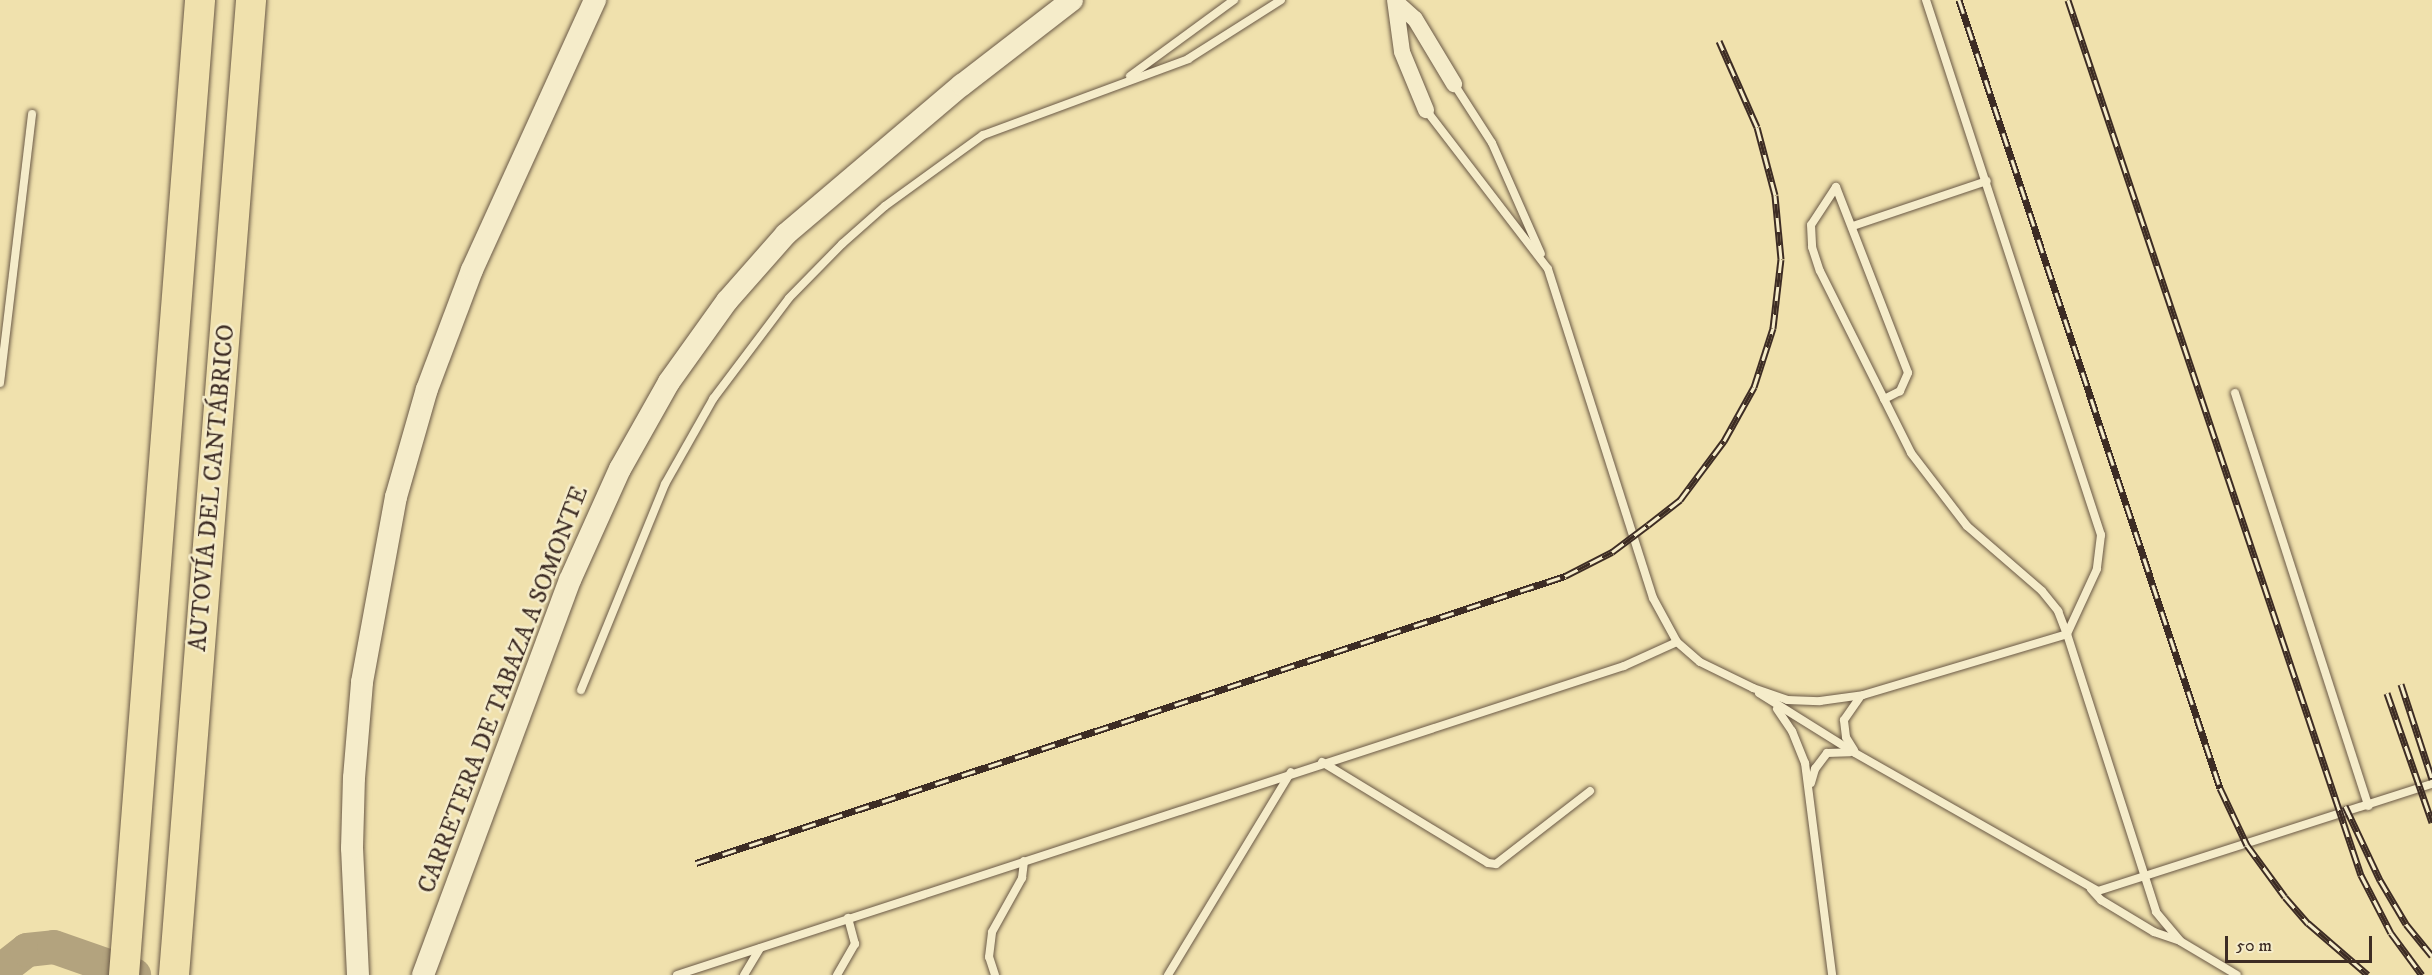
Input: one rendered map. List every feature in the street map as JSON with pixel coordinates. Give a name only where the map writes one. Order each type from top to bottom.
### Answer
[{"type":"highway","name":"AUTOVÍA DEL CANTÁBRICO","points":[[124,975],[200,0]]},
{"type":"highway","name":"AUTOVÍA DEL CANTÁBRICO","points":[[174,975],[251,0]]},
{"type":"street","points":[[358,975],[352,848],[354,778],[362,682],[396,496],[427,389],[472,270],[595,0]]},
{"type":"street","name":"CARRETERA DE TABAZA A SOMONTE","points":[[423,975],[570,580],[620,469],[669,382],[727,301],[786,234],[962,85],[1072,0]]},
{"type":"street","points":[[1396,2],[1415,19],[1454,84]]},
{"type":"street","points":[[1396,2],[1402,52],[1426,110]]},
{"type":"lane","points":[[1121,83],[1234,0]]},
{"type":"lane","points":[[581,690],[665,484],[713,399],[789,298],[885,206],[983,135],[1188,58],[1281,0]]},
{"type":"lane","points":[[1753,688],[1803,701],[1863,695],[2067,634],[2097,569],[2101,535],[1926,0]]},
{"type":"lane","points":[[1454,84],[1492,143],[1548,269],[1653,598],[1677,642],[1700,662],[1753,688],[1773,703],[1855,753],[2091,889],[2101,900],[2154,932],[2180,941],[2237,975]]},
{"type":"lane","points":[[1426,110],[1548,269]]},
{"type":"lane","points":[[0,383],[32,114]]},
{"type":"lane","points":[[1853,226],[1987,181]]},
{"type":"lane","points":[[1884,399],[1900,390],[1908,373],[1836,187],[1811,225],[1812,247],[1820,272],[1911,453],[1967,526],[2042,591],[2058,611],[2156,912],[2180,941]]},
{"type":"lane","points":[[2235,393],[2368,806]]},
{"type":"lane","points":[[677,975],[1291,772],[1624,666],[1677,642]]},
{"type":"lane","points":[[1855,753],[1846,737],[1844,720],[1851,705],[1863,695]]},
{"type":"lane","points":[[1773,703],[1801,750],[1810,796],[1832,975]]},
{"type":"lane","points":[[1810,796],[1812,778],[1820,759],[1835,750],[1855,753]]},
{"type":"lane","points":[[1322,762],[1488,863],[1496,864],[1590,791]]},
{"type":"lane","points":[[1168,975],[1291,772]]},
{"type":"lane","points":[[2091,889],[2104,890],[2144,878],[2432,784]]},
{"type":"lane","points":[[995,975],[988,957],[992,932],[1022,878],[1024,861]]},
{"type":"lane","points":[[837,975],[855,944],[848,918]]},
{"type":"lane","points":[[744,975],[760,948]]},
{"type":"waterway","points":[[0,971],[27,950],[54,947],[134,975]]},
{"type":"railway","points":[[1959,0],[2220,788],[2247,845],[2285,897],[2308,923],[2368,975]]},
{"type":"railway","points":[[2068,0],[2361,875],[2391,933],[2422,975]]},
{"type":"railway","points":[[696,863],[1565,576],[1612,552],[1680,500],[1724,441],[1754,387],[1773,328],[1781,259],[1775,195],[1757,127],[1719,41]]},
{"type":"railway","points":[[2401,684],[2432,779]]},
{"type":"railway","points":[[2387,693],[2432,822]]},
{"type":"railway","points":[[2345,806],[2380,880],[2406,924],[2432,956]]}]
